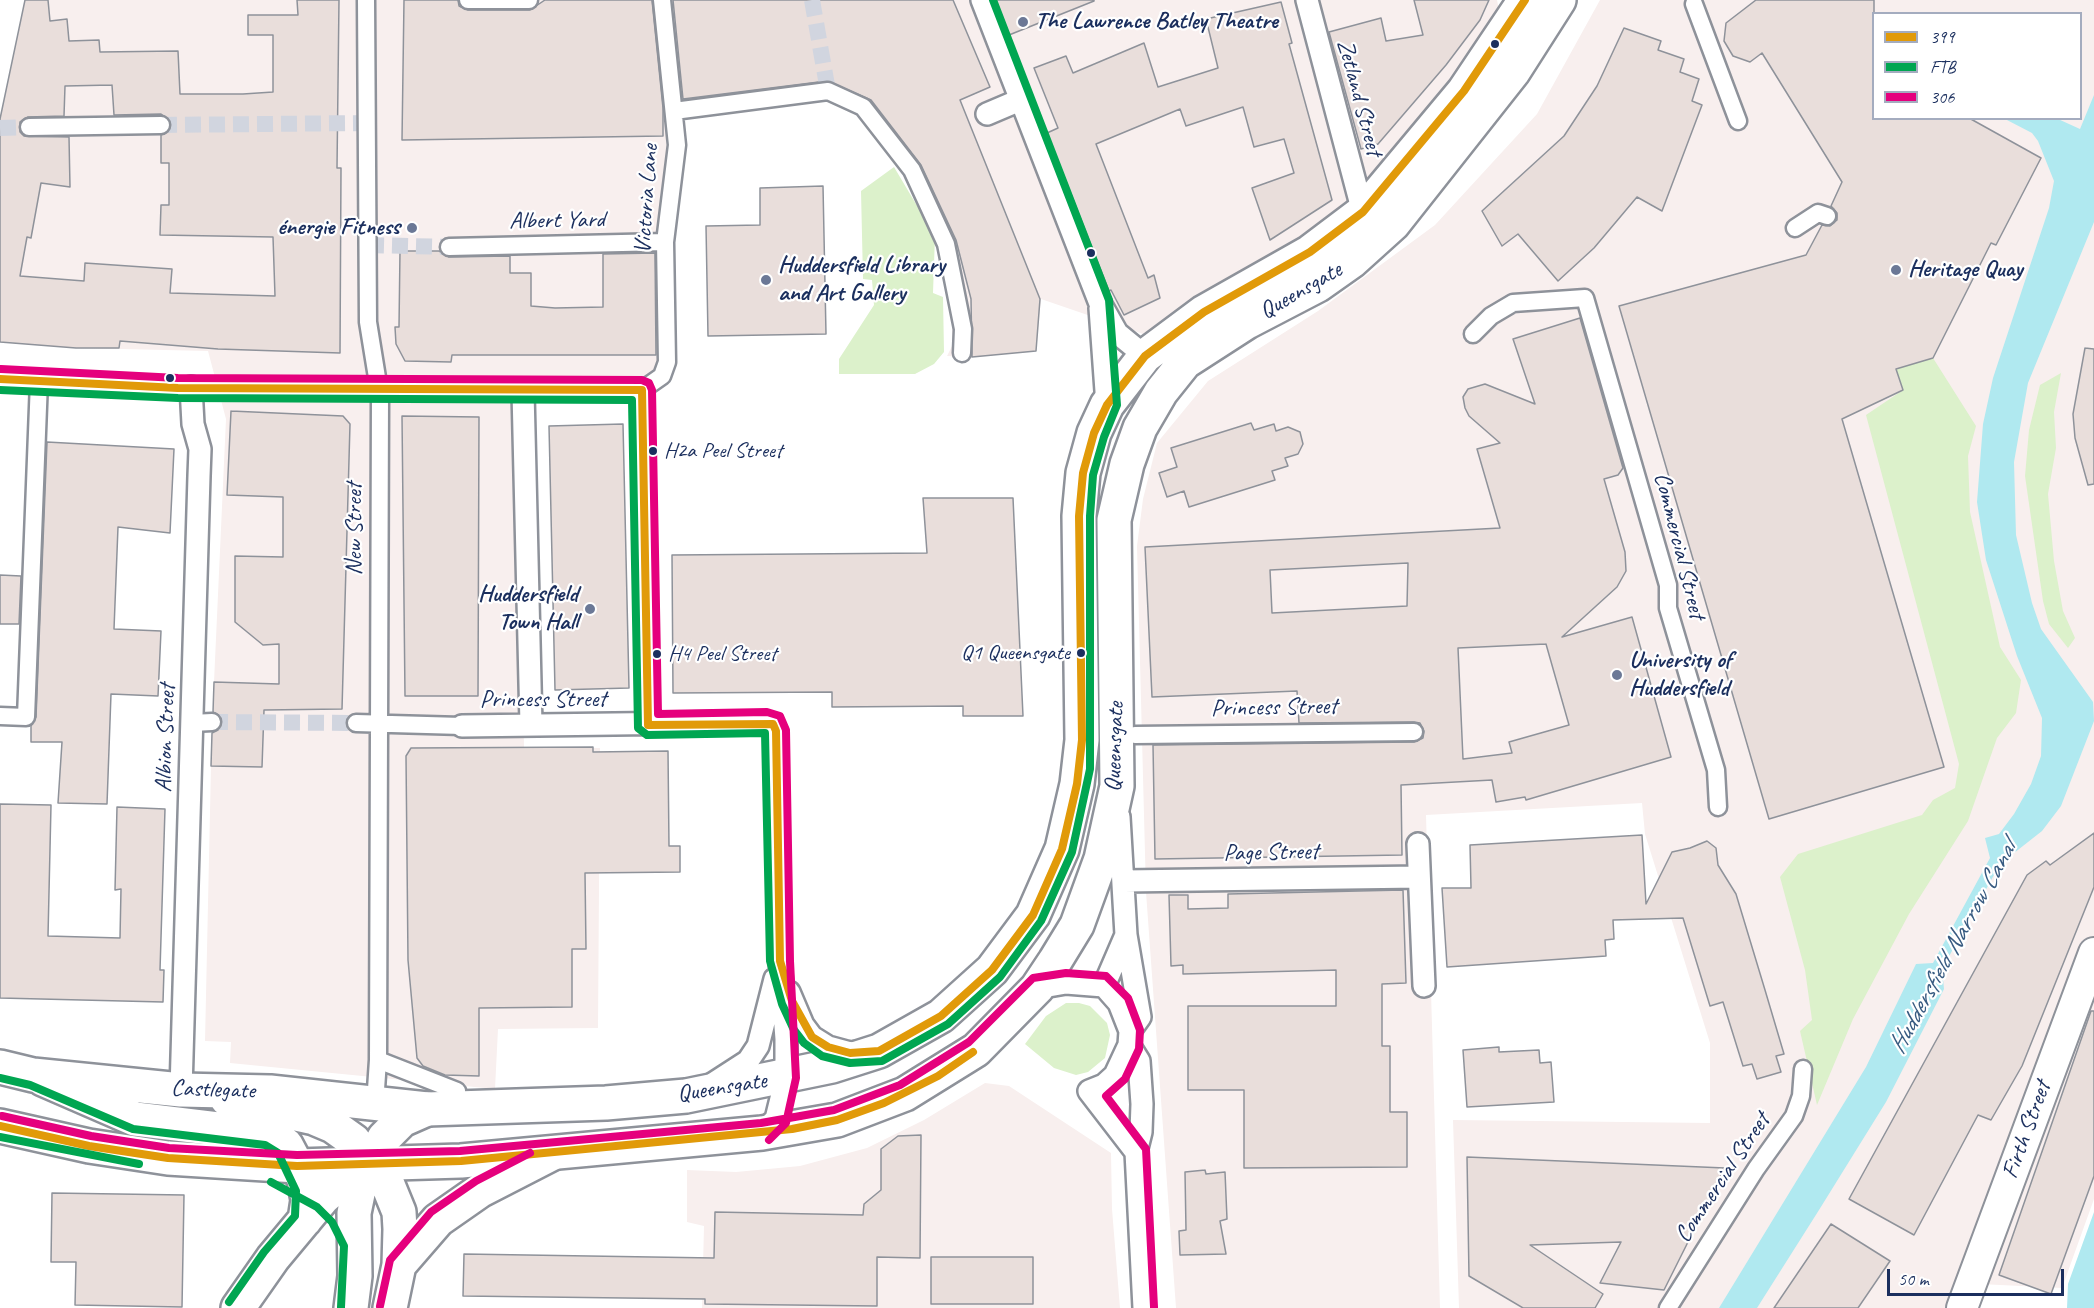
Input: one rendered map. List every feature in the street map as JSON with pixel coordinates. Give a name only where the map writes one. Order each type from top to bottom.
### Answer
[{"type":"main road","name":"Queensgate","points":[[427,1109],[606,1103],[687,1096],[786,1078],[879,1051],[942,1016],[992,970],[1033,915],[1062,849],[1077,784],[1081,752],[1079,516],[1083,473],[1094,433],[1107,405],[1145,356],[1204,312],[1310,252],[1363,212],[1464,92],[1525,0]]},
{"type":"main road","name":"Queensgate","points":[[372,1164],[551,1154],[762,1133],[837,1120],[904,1094],[975,1050],[1037,988],[1077,925],[1101,859],[1117,786],[1114,520],[1127,464],[1140,428],[1161,392],[1185,362],[1247,322],[1317,285],[1372,243],[1404,212],[1513,72],[1559,0]]},
{"type":"main road","name":"Firth Street","points":[[1962,1308],[2094,953]]},
{"type":"main road","name":"Castlegate","points":[[0,1067],[33,1075],[187,1091],[270,1092],[427,1109]]},
{"type":"main road","points":[[33,1075],[135,1119],[268,1135],[286,1145],[308,1194]]},
{"type":"main road","points":[[187,1091],[314,1118],[333,1126],[354,1141],[388,1185],[399,1212],[399,1265],[390,1308]]},
{"type":"main road","points":[[351,1308],[355,1276],[354,1213],[359,1189],[384,1138],[402,1120],[427,1109]]},
{"type":"main road","points":[[0,1126],[89,1146],[168,1158],[253,1164],[308,1194],[341,1216],[355,1244]]},
{"type":"main road","points":[[399,1265],[438,1220],[481,1190],[551,1154]]},
{"type":"main road","points":[[238,1308],[273,1258],[308,1194],[372,1164]]},
{"type":"street","name":"New Street","points":[[366,0],[368,322],[380,390],[378,1060],[375,1104]]},
{"type":"street","points":[[468,0],[523,1]]},
{"type":"street","name":"Victoria Lane","points":[[642,390],[662,376],[667,362],[665,242],[677,144],[663,0]]},
{"type":"street","points":[[982,0],[1099,301],[1117,333],[1145,356]]},
{"type":"street","name":"Zetland Street","points":[[1307,0],[1372,243]]},
{"type":"street","points":[[1694,4],[1738,121]]},
{"type":"street","points":[[674,111],[828,91],[863,107],[912,170],[946,244],[963,329],[962,353]]},
{"type":"street","points":[[987,114],[1020,100]]},
{"type":"street","points":[[29,127],[161,125]]},
{"type":"street","points":[[1795,228],[1818,213],[1827,216]]},
{"type":"street","name":"Albert Yard","points":[[449,247],[665,242]]},
{"type":"street","name":"Commercial Street","points":[[1473,333],[1491,316],[1512,303],[1585,298],[1668,585],[1668,608],[1716,770],[1718,807]]},
{"type":"street","points":[[1099,301],[1107,405]]},
{"type":"street","points":[[0,379],[191,387],[642,390],[648,725]]},
{"type":"street","points":[[0,716],[26,717],[39,381]]},
{"type":"street","name":"Albion Street","points":[[187,1091],[202,722],[200,449],[192,424],[191,387]]},
{"type":"street","points":[[523,391],[531,725]]},
{"type":"street","name":"Princess Street","points":[[356,723],[462,726],[766,722],[773,724],[776,731],[780,961]]},
{"type":"street","name":"Princess Street","points":[[1135,735],[1414,732]]},
{"type":"street","points":[[1117,786],[1126,935],[1140,1017],[1115,1075],[1104,1085],[1089,1091],[1138,1142]]},
{"type":"street","points":[[1418,844],[1424,986]]},
{"type":"street","name":"Page Street","points":[[1124,880],[1419,877]]},
{"type":"street","points":[[1104,986],[1126,935]]},
{"type":"street","points":[[780,961],[792,1001],[803,1025],[812,1037],[828,1047],[850,1053],[879,1051]]},
{"type":"street","points":[[762,1133],[776,1119],[786,1078],[786,1039],[780,961]]},
{"type":"street","points":[[687,1096],[724,1079],[748,1061],[758,1046],[780,961]]},
{"type":"street","points":[[1037,988],[1066,983],[1104,986],[1119,1003],[1139,1061],[1138,1142],[1144,1308]]},
{"type":"street","points":[[378,1060],[457,1091]]},
{"type":"street","name":"Commercial Street","points":[[1668,1308],[1756,1169],[1794,1116],[1801,1095],[1803,1069]]},
{"type":"street","points":[[1115,1075],[1134,1104],[1138,1142]]},
{"type":"shaded area","points":[[25,0],[1497,0],[1500,16],[1456,85],[1337,221],[1143,334],[1041,299],[1036,351],[972,357],[947,356],[952,346],[952,293],[939,244],[900,166],[860,114],[829,99],[681,119],[672,244],[672,374],[641,384],[518,391],[524,747],[600,748],[598,1028],[498,1029],[495,1089],[230,1063],[231,1042],[205,1041],[211,766],[262,767],[264,684],[214,682],[226,419],[208,351],[78,348],[0,342],[0,119]]},
{"type":"shaded area","name":"University of Huddersfield","points":[[1600,0],[2094,0],[2094,1199],[2062,1288],[1959,1283],[1948,1308],[1459,1308],[1453,1120],[1710,1123],[1710,1043],[1645,834],[1642,803],[1426,815],[1440,1308],[1176,1308],[1146,892],[1137,546],[1143,499],[1157,443],[1208,381],[1318,311],[1435,225],[1537,114]]},
{"type":"shaded area","points":[[985,1083],[1009,1086],[1111,1153],[1112,1209],[1120,1308],[702,1308],[704,1226],[687,1222],[687,1170],[736,1172],[800,1166],[867,1148],[924,1120]]},
{"type":"green space","points":[[894,167],[935,236],[933,293],[943,297],[944,352],[934,364],[915,374],[839,374],[839,359],[874,305],[872,280],[863,279],[861,191]]},
{"type":"green space","points":[[1933,358],[1976,426],[1968,456],[1970,512],[2000,647],[2021,680],[2016,713],[1997,738],[1968,821],[1909,914],[1853,1019],[1817,1105],[1800,1031],[1812,1020],[1805,970],[1780,877],[1798,854],[1922,815],[1933,800],[1955,788],[1959,764],[1866,415],[1903,390],[1896,369]]},
{"type":"green space","points":[[2061,373],[2054,412],[2056,448],[2048,494],[2054,561],[2063,611],[2075,638],[2068,648],[2049,624],[2043,601],[2025,476],[2029,430],[2040,385]]},
{"type":"green space","points":[[1066,1003],[1090,1006],[1107,1023],[1110,1035],[1105,1058],[1088,1072],[1076,1075],[1054,1068],[1025,1044],[1046,1016]]},
{"type":"water","name":"Huddersfield Narrow Canal","points":[[2094,95],[2094,222],[2028,383],[2014,462],[2016,535],[2032,603],[2041,629],[2093,702],[2094,721],[2061,806],[2042,831],[2000,864],[1942,969],[1944,989],[1886,1102],[1757,1308],[1719,1308],[1866,1067],[1916,964],[1933,963],[1990,858],[1985,838],[1999,834],[2014,814],[2031,784],[2041,756],[2042,718],[2017,656],[1986,560],[1977,502],[1983,424],[1993,378],[2049,208],[2054,181],[2038,141],[2032,133],[2007,120],[2060,120],[2080,129]]},
{"type":"water","points":[[2094,1212],[2094,1308],[2067,1308],[2068,1284]]},
{"type":"building","points":[[25,0],[48,0],[50,21],[67,19],[69,41],[99,40],[100,52],[178,51],[180,94],[243,94],[273,92],[273,35],[248,35],[248,15],[298,15],[297,0],[339,0],[337,168],[341,168],[340,353],[218,349],[120,341],[119,348],[76,348],[0,342],[0,119]],"holes":[[[112,85],[114,115],[161,114],[170,120],[170,131],[161,135],[161,163],[169,163],[169,205],[161,205],[160,235],[273,237],[275,296],[170,293],[172,269],[85,263],[84,281],[20,276],[27,237],[31,238],[41,183],[70,187],[69,137],[24,136],[20,132],[20,122],[28,117],[64,116],[65,86]]]},
{"type":"building","points":[[404,0],[458,0],[459,6],[468,10],[530,10],[545,0],[652,0],[663,108],[663,136],[402,140]]},
{"type":"building","points":[[673,0],[953,0],[990,87],[960,100],[1040,299],[1036,351],[972,357],[971,299],[956,240],[921,165],[871,100],[827,81],[683,99]]},
{"type":"building","name":"The Lawrence Batley Theatre","points":[[996,0],[1094,0],[1094,1],[1009,35]]},
{"type":"building","points":[[1414,0],[1489,0],[1480,20],[1446,65],[1378,144],[1361,149],[1329,32],[1381,18],[1386,41],[1423,35]]},
{"type":"building","points":[[1756,0],[1874,0],[1872,120],[1973,120],[2041,158],[1996,245],[1991,243],[1933,358],[1896,369],[1903,390],[1842,419],[1944,767],[1769,819],[1619,306],[1806,255],[1822,225],[1830,226],[1837,220],[1837,213],[1831,206],[1842,182],[1762,53],[1750,62],[1733,56],[1724,41],[1726,23]]},
{"type":"building","points":[[1281,2],[1292,43],[1289,44],[1332,200],[1270,240],[1252,188],[1294,173],[1284,139],[1254,147],[1243,107],[1186,126],[1180,109],[1096,144],[1148,278],[1154,275],[1160,298],[1124,315],[1111,290],[1109,291],[1047,133],[1058,128],[1034,68],[1066,56],[1073,73],[1144,43],[1158,87],[1218,68],[1206,19]]},
{"type":"building","points":[[1624,28],[1661,41],[1658,50],[1684,59],[1680,72],[1699,79],[1692,101],[1702,105],[1662,211],[1637,197],[1594,248],[1558,281],[1518,234],[1502,246],[1482,211],[1564,136],[1597,86]]},
{"type":"building","name":"Huddersfield Library and Art Gallery","points":[[823,186],[826,334],[708,336],[706,226],[760,225],[760,188]]},
{"type":"building","points":[[400,251],[439,251],[449,257],[510,256],[510,273],[531,273],[531,306],[555,308],[603,307],[603,254],[655,253],[656,355],[452,355],[451,362],[405,361],[396,344],[395,327],[399,327]]},
{"type":"building","points":[[1580,318],[1623,468],[1618,475],[1604,479],[1625,552],[1626,571],[1617,587],[1562,637],[1632,617],[1671,757],[1526,800],[1525,797],[1496,802],[1492,780],[1401,785],[1402,855],[1155,859],[1153,745],[1414,742],[1423,738],[1424,731],[1420,723],[1414,722],[1299,723],[1297,691],[1152,697],[1145,547],[1500,528],[1477,449],[1500,443],[1469,416],[1463,397],[1468,389],[1485,384],[1535,404],[1513,339]],"holes":[[[1408,563],[1407,606],[1272,613],[1270,570]],[[1546,644],[1569,725],[1509,742],[1512,753],[1463,759],[1458,648]]]},
{"type":"building","points":[[2085,348],[2094,349],[2094,484],[2088,485],[2075,438],[2073,414]]},
{"type":"building","points":[[231,411],[343,416],[350,424],[342,709],[264,710],[262,767],[211,766],[212,733],[218,730],[222,722],[220,716],[213,712],[214,682],[279,684],[279,644],[263,645],[235,622],[235,556],[283,557],[283,497],[227,495]]},
{"type":"building","points":[[402,416],[479,417],[478,696],[405,696]]},
{"type":"building","points":[[1251,423],[1254,430],[1274,424],[1276,431],[1288,427],[1300,432],[1303,444],[1298,454],[1285,458],[1288,466],[1272,471],[1275,480],[1189,507],[1184,491],[1167,497],[1159,473],[1177,467],[1171,448]]},
{"type":"building","name":"Huddersfield Town Hall","points":[[623,424],[629,688],[555,690],[549,426]]},
{"type":"building","points":[[47,442],[174,449],[170,533],[118,527],[114,629],[161,631],[158,696],[111,694],[107,804],[58,803],[62,742],[31,742],[31,726],[36,717]]},
{"type":"building","points":[[923,498],[1013,498],[1023,716],[963,716],[963,706],[832,707],[832,692],[673,693],[672,555],[927,553]]},
{"type":"building","points":[[0,575],[21,576],[19,624],[0,624]]},
{"type":"building","points":[[593,747],[593,752],[668,751],[669,846],[680,846],[680,872],[585,873],[586,949],[572,949],[572,1007],[479,1008],[479,1076],[445,1075],[423,1066],[417,1058],[408,960],[406,756],[411,748]]},
{"type":"building","points":[[0,804],[51,805],[48,936],[120,938],[121,889],[115,890],[117,807],[165,809],[160,970],[164,970],[163,1002],[0,998]]},
{"type":"building","points":[[2094,833],[2094,887],[2022,1066],[1991,1120],[1978,1115],[1914,1235],[1849,1199],[2027,875],[2046,861],[2050,865]]},
{"type":"building","points":[[1642,835],[1646,904],[1672,852],[1707,841],[1716,848],[1718,865],[1736,894],[1784,1054],[1776,1056],[1781,1072],[1757,1079],[1752,1064],[1743,1066],[1723,1002],[1710,1006],[1683,918],[1613,920],[1614,939],[1605,940],[1606,956],[1447,967],[1442,888],[1471,888],[1470,845]]},
{"type":"building","points":[[1403,890],[1406,983],[1382,984],[1382,1046],[1390,1046],[1390,1112],[1407,1112],[1407,1167],[1244,1168],[1244,1090],[1188,1090],[1188,1006],[1336,1006],[1336,970],[1183,974],[1183,965],[1171,966],[1169,895],[1188,895],[1188,909],[1228,908],[1228,894]]},
{"type":"building","points":[[2091,1011],[2094,1011],[2094,1176],[2051,1294],[1999,1275]]},
{"type":"building","points":[[1499,1047],[1499,1052],[1539,1050],[1540,1063],[1551,1062],[1554,1102],[1467,1107],[1463,1050]]},
{"type":"building","points":[[921,1135],[920,1258],[877,1257],[877,1306],[705,1304],[705,1299],[463,1296],[464,1254],[714,1258],[715,1212],[863,1215],[864,1204],[881,1190],[881,1149],[898,1136]]},
{"type":"building","points":[[1467,1157],[1725,1168],[1664,1290],[1600,1283],[1621,1242],[1530,1245],[1603,1294],[1595,1308],[1523,1308],[1469,1276]]},
{"type":"building","points":[[1205,1170],[1206,1174],[1225,1172],[1227,1219],[1220,1221],[1226,1254],[1180,1255],[1179,1231],[1186,1230],[1185,1172]]},
{"type":"building","points":[[52,1193],[184,1195],[182,1307],[75,1305],[76,1262],[51,1262]]},
{"type":"building","points":[[1831,1224],[1890,1261],[1858,1308],[1774,1308]]},
{"type":"building","points":[[931,1257],[1033,1257],[1033,1304],[931,1304]]},
{"type":"tunnel","points":[[812,0],[828,91]]},
{"type":"tunnel","points":[[161,125],[366,123]]},
{"type":"tunnel","points":[[0,128],[29,127]]},
{"type":"tunnel","points":[[368,245],[449,247]]},
{"type":"tunnel","points":[[212,722],[356,723]]},
{"type":"transit line","name":"FTB","points":[[0,390],[178,398],[632,400],[638,728],[647,735],[765,733],[770,961],[782,1004],[794,1030],[804,1043],[822,1056],[850,1063],[882,1061],[948,1024],[1000,977],[1041,921],[1072,852],[1090,769],[1090,516],[1093,475],[1104,437],[1117,405],[1109,300],[993,0]]},
{"type":"transit line","name":"399","points":[[0,379],[178,388],[642,390],[648,725],[773,724],[776,731],[780,961],[792,1001],[812,1037],[828,1047],[850,1053],[879,1051],[941,1016],[992,970],[1033,915],[1062,849],[1077,784],[1082,740],[1079,516],[1083,473],[1094,433],[1107,405],[1145,356],[1204,312],[1310,252],[1363,212],[1464,91],[1525,0]]},
{"type":"transit line","name":"306","points":[[1,369],[178,378],[642,380],[649,383],[652,390],[658,714],[767,712],[780,716],[786,730],[790,961],[796,1078],[786,1123],[769,1140]]},
{"type":"transit line","name":"306","points":[[2,1116],[91,1136],[169,1148],[297,1155],[460,1151],[761,1123],[834,1110],[900,1085],[969,1042],[1033,978],[1066,973],[1106,976],[1128,998],[1140,1030],[1139,1049],[1125,1079],[1106,1096],[1146,1149],[1154,1307]]},
{"type":"transit line","name":"399","points":[[0,1126],[89,1146],[168,1158],[297,1166],[461,1161],[792,1129],[837,1120],[884,1103],[938,1076],[973,1052]]},
{"type":"transit line","name":"FTB","points":[[0,1078],[30,1085],[133,1129],[265,1145],[278,1153],[296,1191],[295,1216],[264,1252],[229,1302]]},
{"type":"transit line","name":"FTB","points":[[0,1137],[139,1164]]},
{"type":"transit line","name":"306","points":[[380,1306],[390,1260],[431,1212],[476,1181],[530,1153]]},
{"type":"transit line","name":"FTB","points":[[271,1182],[317,1207],[332,1222],[344,1246],[341,1307]]},
{"type":"place","name":"The Lawrence Batley Theatre","points":[[1023,22]]},
{"type":"place","name":"énergie Fitness","points":[[412,228]]},
{"type":"place","name":"Heritage Quay","points":[[1896,270]]},
{"type":"place","name":"Huddersfield Library and Art Gallery","points":[[766,280]]},
{"type":"place","name":"H2a Peel Street","points":[[653,451]]},
{"type":"place","name":"Huddersfield Town Hall","points":[[590,609]]},
{"type":"place","name":"Q1 Queensgate","points":[[1081,653]]},
{"type":"place","name":"H4 Peel Street","points":[[657,654]]},
{"type":"place","name":"University of Huddersfield","points":[[1617,675]]}]
